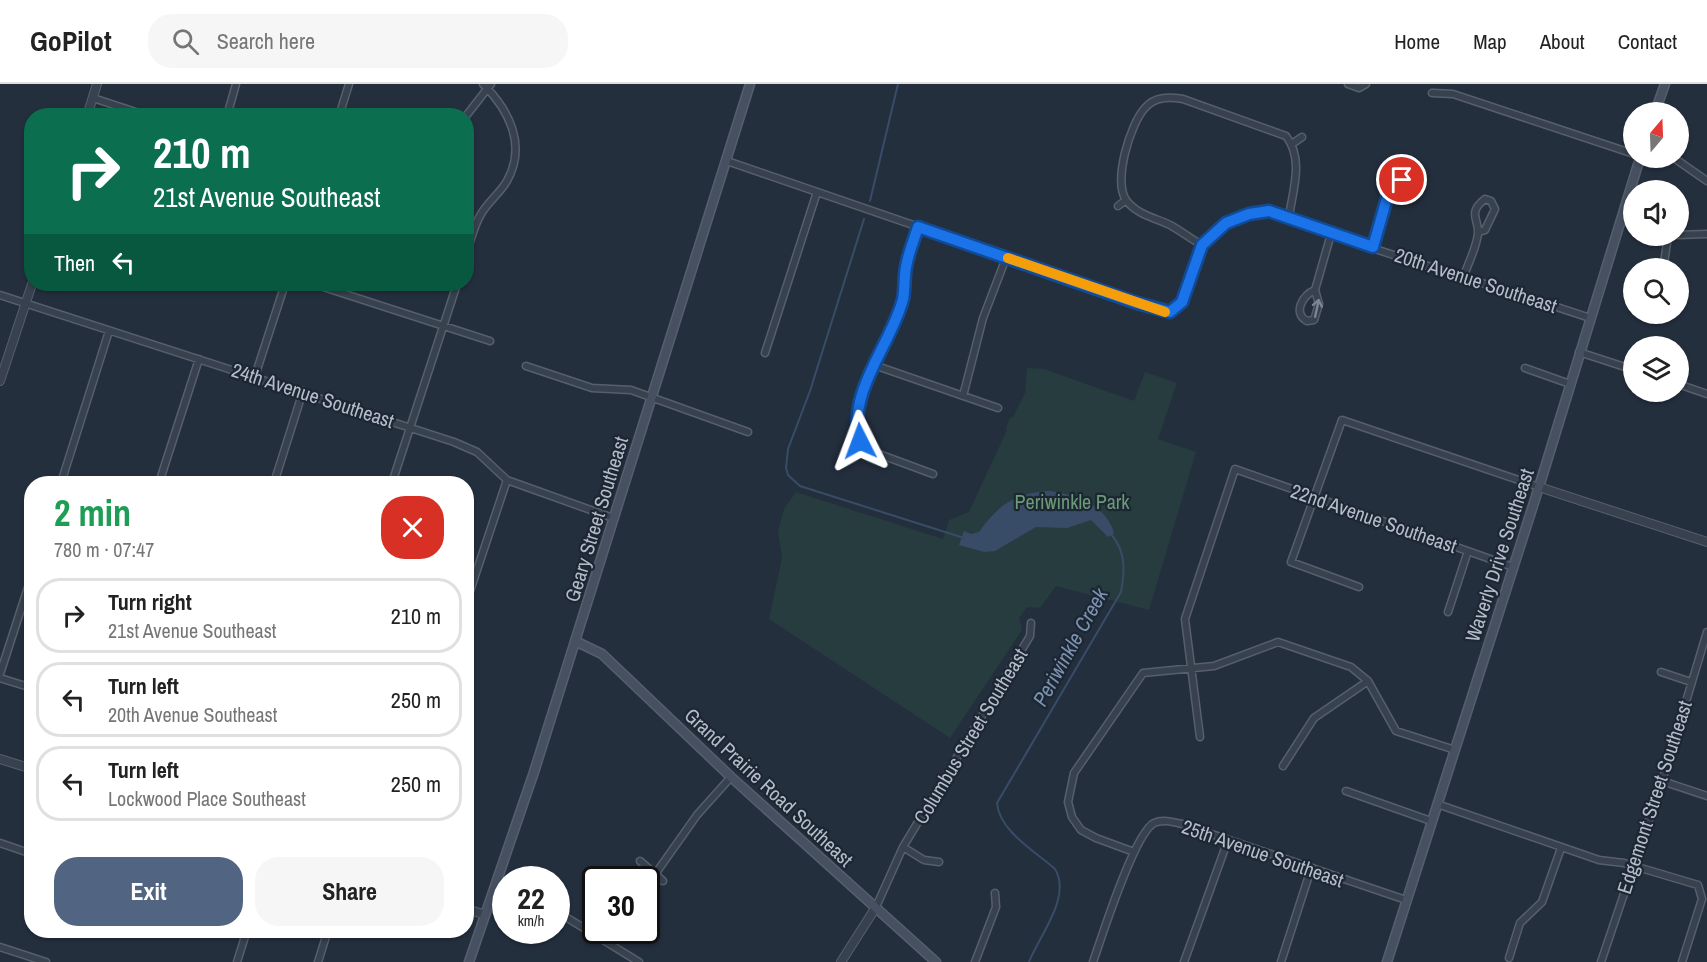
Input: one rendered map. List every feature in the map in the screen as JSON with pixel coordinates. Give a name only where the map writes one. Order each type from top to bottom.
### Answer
[{"type":"main road","name":"Geary Street Southeast","points":[[499,866],[534,772],[750,84]]},
{"type":"main road","points":[[1659,102],[1665,84]]},
{"type":"main road","name":"Waverly Drive Southeast","points":[[1387,962],[1539,487],[1637,168]]},
{"type":"main road","name":"Grand Prairie Road Southeast","points":[[575,641],[602,654],[731,777],[936,962]]},
{"type":"main road","name":"Geary Street Southeast","points":[[469,962],[492,887]]},
{"type":"street","points":[[90,108],[97,84]]},
{"type":"street","points":[[229,108],[236,84]]},
{"type":"street","points":[[342,108],[349,84]]},
{"type":"street","points":[[1348,84],[1359,88],[1366,84]]},
{"type":"street","points":[[472,108],[487,86],[506,112],[513,128],[514,160],[508,179],[483,211],[474,230]]},
{"type":"street","points":[[1151,92],[1155,100]]},
{"type":"street","points":[[1432,93],[1454,94],[1623,150]]},
{"type":"street","points":[[1202,245],[1168,224],[1145,215],[1126,200],[1122,187],[1123,161],[1137,121],[1145,108],[1155,100],[1169,97],[1192,101],[1286,136],[1292,144],[1297,159],[1289,216]]},
{"type":"street","points":[[93,98],[124,108]]},
{"type":"street","points":[[1292,144],[1302,138]]},
{"type":"street","points":[[727,161],[1006,258],[983,318],[963,396]]},
{"type":"street","points":[[1373,247],[1387,198],[1398,192],[1403,171],[1398,167],[1391,167],[1386,171],[1382,183],[1383,192],[1387,198]]},
{"type":"street","points":[[1688,168],[1707,181]]},
{"type":"street","points":[[765,353],[817,192]]},
{"type":"street","points":[[1464,276],[1479,232],[1474,217],[1478,204],[1485,199],[1491,201],[1495,209],[1490,224],[1485,230],[1479,232]]},
{"type":"street","points":[[1118,206],[1126,200]]},
{"type":"street","name":"20th Avenue Southeast","points":[[1006,258],[1170,312],[1182,302],[1202,245],[1226,223],[1249,214],[1269,211],[1289,216],[1331,234],[1590,318]]},
{"type":"street","points":[[918,227],[906,264],[903,299],[874,365],[857,415],[856,428],[860,441],[868,450],[933,474]]},
{"type":"street","points":[[1315,290],[1305,296],[1299,312],[1307,321],[1314,320],[1319,304],[1315,290],[1331,234]]},
{"type":"street","points":[[1689,235],[1707,234]]},
{"type":"street","points":[[0,381],[30,291]]},
{"type":"street","points":[[255,376],[283,291]]},
{"type":"street","points":[[336,291],[490,340]]},
{"type":"street","points":[[394,476],[455,291]]},
{"type":"street","name":"24th Avenue Southeast","points":[[0,295],[303,391],[466,446],[507,480],[614,518]]},
{"type":"street","points":[[63,476],[109,331]]},
{"type":"street","points":[[1579,352],[1623,366]]},
{"type":"street","points":[[161,476],[199,359]]},
{"type":"street","points":[[874,365],[998,408]]},
{"type":"street","points":[[526,366],[592,388],[631,390],[748,432]]},
{"type":"street","points":[[1525,368],[1570,384]]},
{"type":"street","points":[[1689,388],[1707,394]]},
{"type":"street","points":[[276,476],[303,391]]},
{"type":"street","points":[[1359,587],[1291,562],[1316,498],[1342,420],[1707,542]]},
{"type":"street","name":"22nd Avenue Southeast","points":[[1193,668],[1185,620],[1235,470],[1513,567]]},
{"type":"street","points":[[474,579],[507,480]]},
{"type":"street","points":[[1448,612],[1468,551]]},
{"type":"street","points":[[0,674],[24,600]]},
{"type":"street","name":"Columbus Street Southeast","points":[[841,962],[876,907],[903,847],[1030,636],[1031,623]]},
{"type":"street","name":"Edgemont Street Southeast","points":[[1601,962],[1662,781],[1707,632]]},
{"type":"street","points":[[1093,962],[1134,852],[1081,830],[1072,817],[1068,802],[1074,773],[1143,673],[1214,666],[1278,642],[1351,667],[1368,681],[1396,731],[1455,750]]},
{"type":"street","points":[[1193,668],[1200,737]]},
{"type":"street","points":[[1661,672],[1691,682]]},
{"type":"street","points":[[0,678],[24,686]]},
{"type":"street","points":[[1283,766],[1314,718],[1368,681]]},
{"type":"street","points":[[0,759],[24,766]]},
{"type":"street","points":[[660,867],[697,815],[731,777]]},
{"type":"street","points":[[1662,781],[1707,796]]},
{"type":"street","points":[[1346,791],[1431,821]]},
{"type":"street","points":[[1437,804],[1599,860],[1633,865],[1698,885],[1702,898],[1682,962]]},
{"type":"street","name":"25th Avenue Southeast","points":[[1134,852],[1145,830],[1156,822],[1166,821],[1406,900]]},
{"type":"street","points":[[1184,962],[1228,840]]},
{"type":"street","points":[[0,843],[24,851]]},
{"type":"street","name":"Columbus Street Southeast","points":[[903,847],[924,860],[939,862]]},
{"type":"street","points":[[1509,958],[1520,923],[1542,902],[1561,848]]},
{"type":"street","points":[[640,861],[647,866]]},
{"type":"street","points":[[1281,962],[1311,869]]},
{"type":"street","points":[[660,878],[663,881]]},
{"type":"street","points":[[975,962],[996,907],[995,893]]},
{"type":"street","points":[[474,911],[483,914]]},
{"type":"street","points":[[570,920],[639,962]]},
{"type":"street","points":[[237,962],[244,938]]},
{"type":"street","points":[[318,962],[326,938]]},
{"type":"street","points":[[0,947],[46,962]]},
{"type":"green space","name":"Periwinkle Park","points":[[1027,368],[1044,369],[1134,401],[1145,372],[1177,383],[1158,439],[1196,452],[1149,610],[1056,586],[1040,608],[1027,607],[1019,618],[1022,630],[950,738],[769,619],[782,558],[778,531],[784,509],[796,492],[943,539],[949,520],[969,512],[1007,430],[1010,418],[1013,417],[1025,393]]},
{"type":"water","points":[[1050,491],[1070,495],[1097,508],[1110,523],[1114,533],[1108,537],[1091,520],[1067,528],[1036,527],[995,551],[984,552],[959,545],[964,531],[971,534],[979,532],[1001,507],[1017,497]]},
{"type":"waterway","name":"Periwinkle Creek","points":[[870,201],[898,84]]},
{"type":"waterway","name":"Periwinkle Creek","points":[[864,219],[810,391],[788,449],[786,468],[788,475],[800,486],[964,538]]},
{"type":"waterway","name":"Periwinkle Creek","points":[[1029,962],[1057,904],[1060,892],[1059,880],[1055,869],[1011,832],[999,813],[997,803],[1121,592],[1122,554],[1111,534]]},
{"type":"slow traffic","points":[[1008,258],[1165,312]]},
{"type":"route","points":[[860,441],[856,428],[857,415],[881,346],[903,299],[906,264],[918,227],[1137,303],[1170,312],[1179,307],[1182,302],[1202,245],[1226,223],[1249,214],[1269,211],[1289,216],[1331,234],[1373,247],[1387,198],[1398,192],[1402,180]]}]
